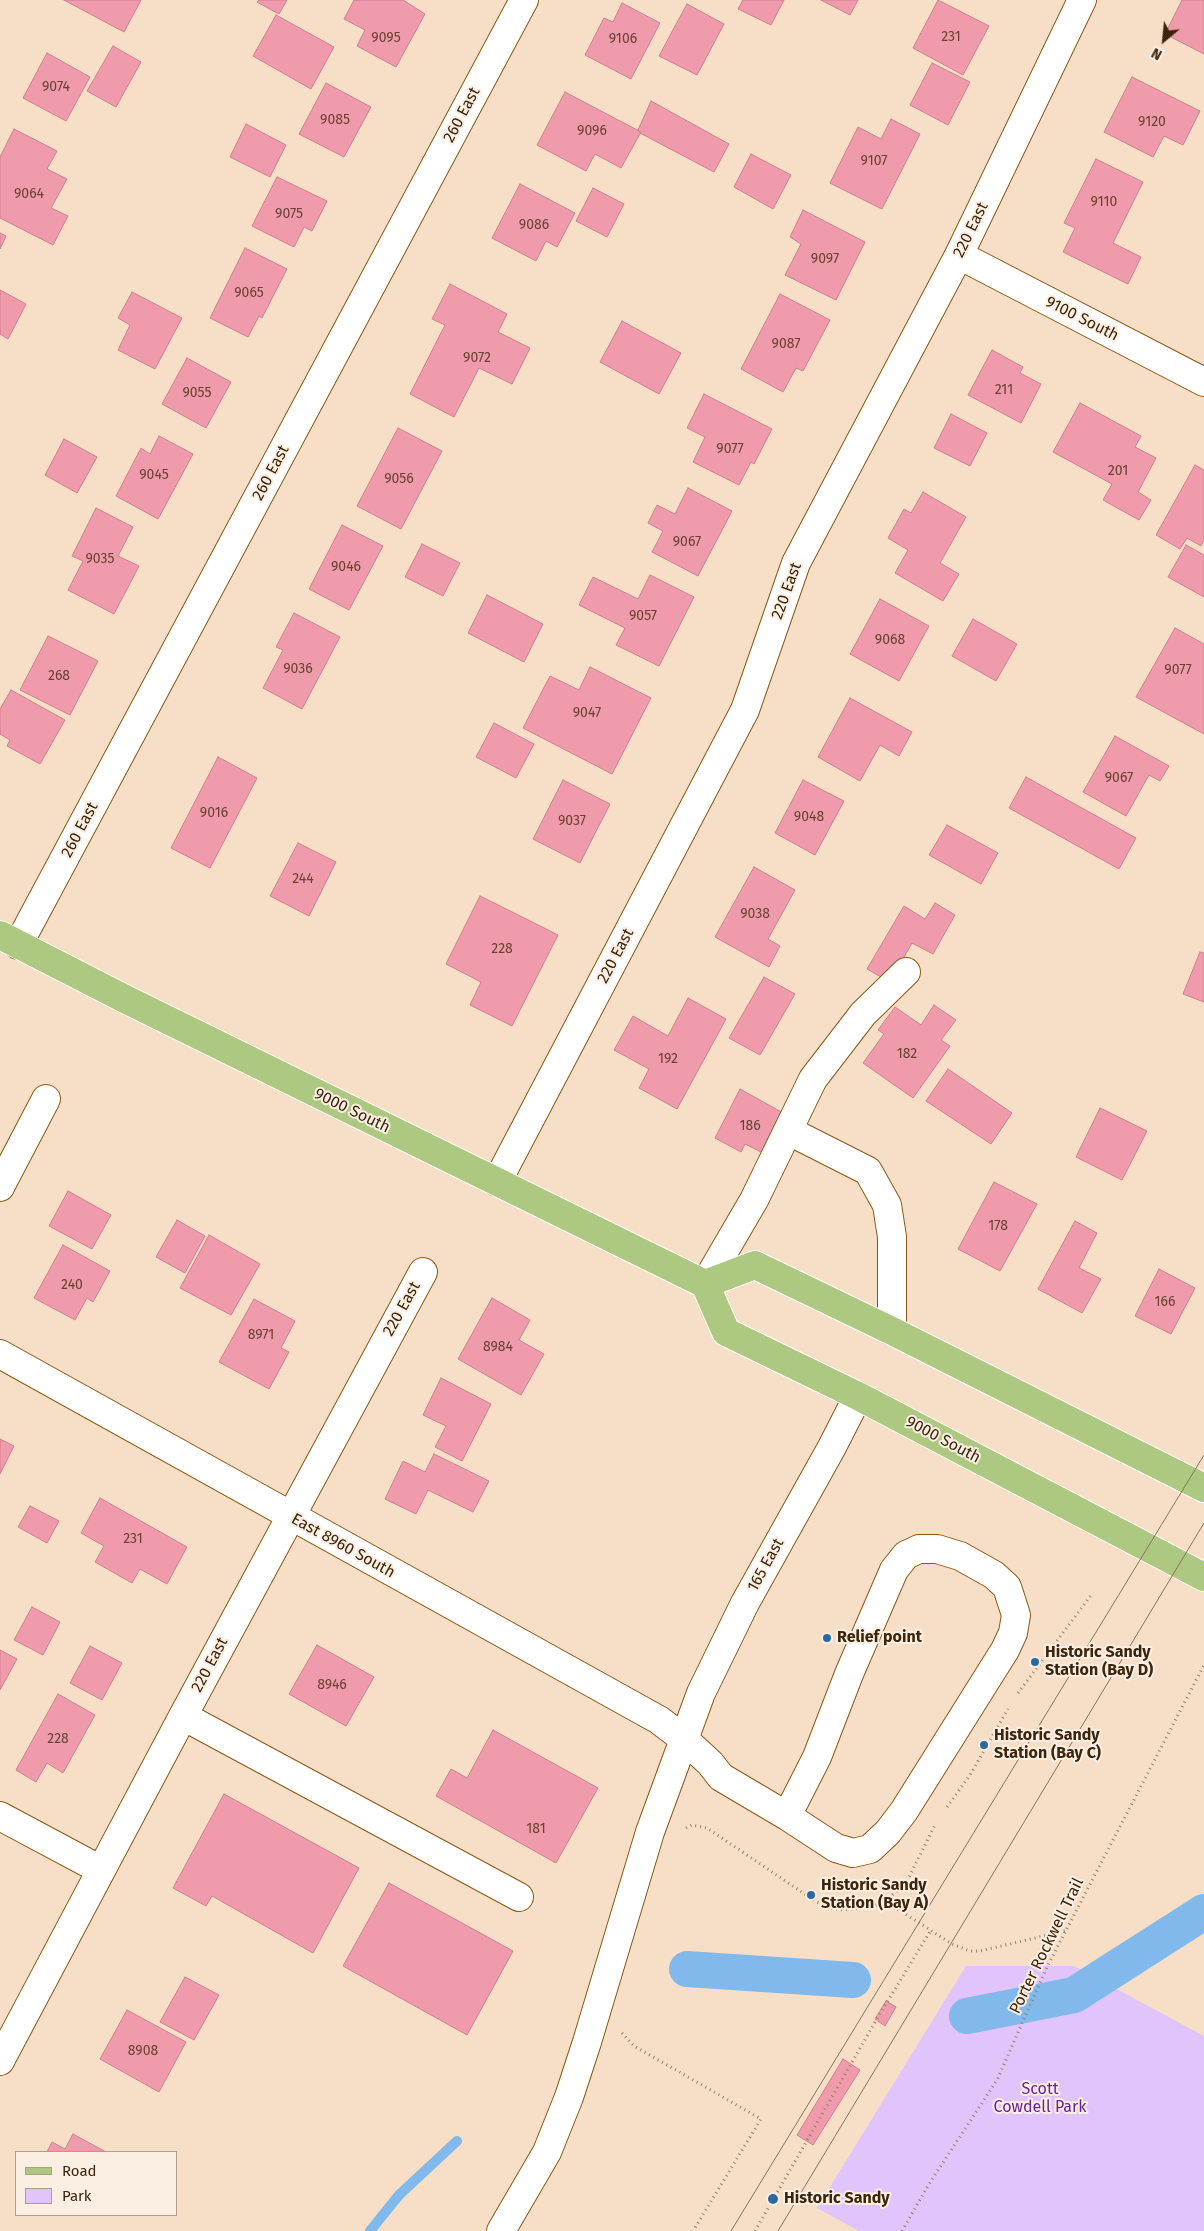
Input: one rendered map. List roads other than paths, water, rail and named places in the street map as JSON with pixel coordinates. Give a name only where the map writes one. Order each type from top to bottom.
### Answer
[{"type":"main road","name":"9000 South","points":[[9,940],[705,1284],[726,1332],[858,1396],[1204,1577]]},
{"type":"main road","points":[[705,1284],[754,1265],[892,1331],[1204,1488]]},
{"type":"street","name":"260 East","points":[[9,940],[524,0]]},
{"type":"street","name":"220 East","points":[[497,1182],[745,710],[796,563],[959,255],[1082,0]]},
{"type":"street","name":"9100 South","points":[[959,255],[1204,382]]},
{"type":"street","points":[[705,1284],[754,1200],[813,1079],[863,1014],[906,972]]},
{"type":"street","points":[[0,1187],[46,1098]]},
{"type":"street","points":[[789,1131],[868,1171],[887,1205],[892,1237],[892,1331]]},
{"type":"street","name":"220 East","points":[[0,2061],[182,1716],[423,1272]]},
{"type":"street","name":"East 8960 South","points":[[0,1354],[659,1720],[684,1739],[710,1763],[721,1777],[836,1848],[853,1853],[870,1849],[888,1832],[904,1811],[1006,1650],[1013,1633],[1016,1615],[1007,1587],[994,1575],[960,1556],[937,1549],[919,1549],[906,1555],[894,1570],[849,1674],[817,1757],[787,1816]]},
{"type":"street","name":"165 East","points":[[501,2231],[548,2152],[569,2097],[650,1832],[700,1693],[745,1603],[832,1447],[858,1396]]},
{"type":"street","points":[[182,1716],[519,1897]]},
{"type":"street","points":[[0,1816],[101,1870]]},
{"type":"waterway","points":[[967,2016],[1074,1995],[1204,1912]]},
{"type":"waterway","points":[[687,1969],[853,1980]]},
{"type":"waterway","points":[[370,2231],[399,2195],[457,2141]]},
{"type":"tram line","points":[[731,2231],[1204,1455]]},
{"type":"tram line","points":[[778,2231],[1204,1523]]},
{"type":"place","name":"Relief point","points":[[827,1638]]},
{"type":"place","name":"Historic Sandy Station (Bay D)","points":[[1035,1662]]},
{"type":"place","name":"Historic Sandy Station (Bay C)","points":[[984,1745]]},
{"type":"place","name":"Historic Sandy Station (Bay A)","points":[[811,1895]]},
{"type":"place","name":"Historic Sandy","points":[[773,2199]]},
{"type":"park label","name":"Scott Cowdell Park","points":[[1040,2099]]}]
